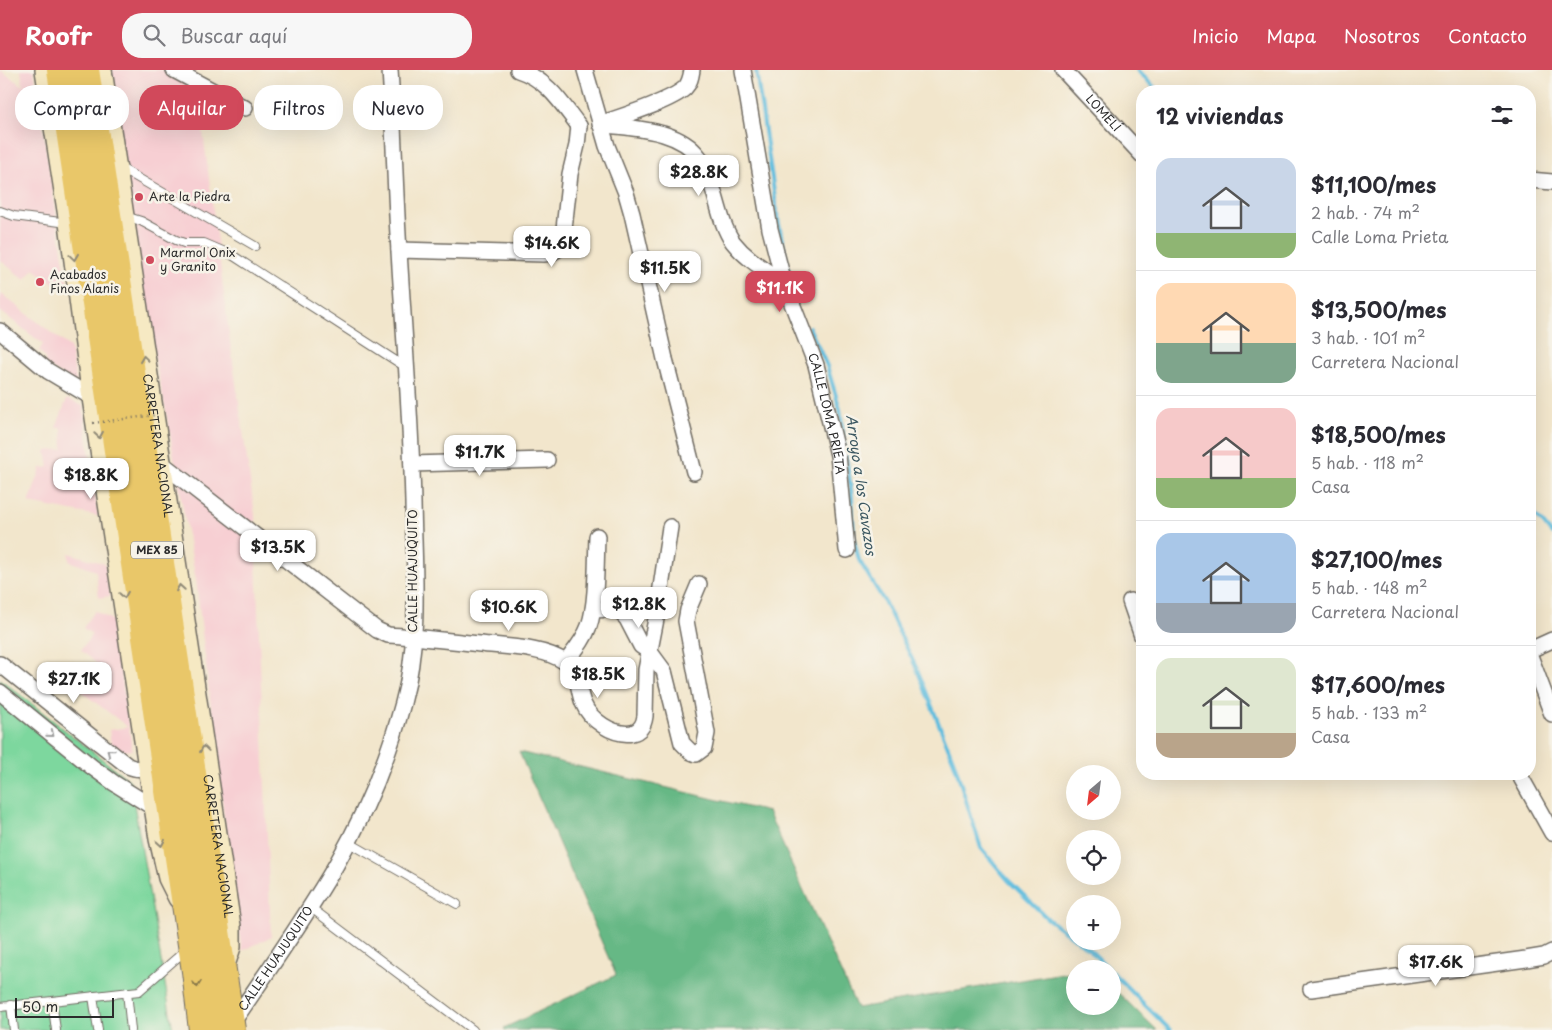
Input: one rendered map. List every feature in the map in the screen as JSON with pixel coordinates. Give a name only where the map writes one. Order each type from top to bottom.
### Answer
[{"type":"highway","name":"MEX 85","points":[[61,70],[192,945],[203,1030]]},
{"type":"highway","name":"CARRETERA NACIONAL","points":[[85,70],[231,1028]]},
{"type":"main road","name":"MEX 85","points":[[46,70],[70,223],[93,398],[150,762],[160,839],[167,870],[175,892],[187,914]]},
{"type":"main road","name":"CARRETERA NACIONAL","points":[[101,70],[230,926],[230,947],[221,969]]},
{"type":"street","points":[[174,70],[245,108]]},
{"type":"street","name":"CALLE HUAJUQUITO","points":[[231,1028],[310,907],[348,842],[375,786],[391,743],[404,702],[410,668],[414,636],[412,464],[390,70]]},
{"type":"street","points":[[399,250],[544,254],[556,252],[562,244],[570,174],[577,145],[579,126],[542,82],[518,70]]},
{"type":"street","points":[[585,70],[600,124],[632,214],[664,358],[694,472]]},
{"type":"street","points":[[600,124],[676,94],[687,86],[692,77],[692,70]]},
{"type":"street","name":"CALLE LOMA PRIETA","points":[[743,70],[770,229],[784,283],[816,365],[829,413],[838,455],[847,550]]},
{"type":"street","name":"LOMELÍ","points":[[1064,70],[1136,148]]},
{"type":"street","points":[[579,126],[600,124],[660,133],[689,147],[698,156],[706,170],[725,226],[733,241],[752,260],[784,283]]},
{"type":"street","points":[[1536,181],[1552,182]]},
{"type":"street","points":[[0,331],[48,370],[93,398]]},
{"type":"street","points":[[412,464],[547,460]]},
{"type":"street","points":[[160,462],[378,630],[388,635],[414,636],[528,649],[555,656],[573,668],[583,703],[588,712],[610,730],[622,733],[633,733],[639,730],[644,723],[646,670],[670,527]]},
{"type":"street","points":[[566,662],[583,639],[590,625],[593,610],[597,536]]},
{"type":"street","points":[[593,610],[613,608],[627,619],[641,646],[650,652],[664,671],[682,742],[691,752],[696,754],[704,748],[708,733],[686,621],[688,610],[699,584]]},
{"type":"street","points":[[1130,601],[1136,618]]},
{"type":"street","points":[[1536,647],[1552,640]]},
{"type":"street","points":[[0,664],[128,766],[137,770],[145,768],[150,762]]},
{"type":"street","points":[[1536,672],[1552,714]]},
{"type":"street","points":[[0,692],[92,767],[157,810]]},
{"type":"street","points":[[1522,780],[1552,833]]},
{"type":"street","points":[[1311,989],[1526,959],[1544,956],[1552,952]]},
{"type":"lane","points":[[116,164],[255,246]]},
{"type":"lane","points":[[0,211],[14,216],[70,223]]},
{"type":"lane","points":[[123,216],[142,221],[176,240],[204,243],[232,255],[406,368]]},
{"type":"lane","points":[[348,842],[457,904]]},
{"type":"lane","points":[[310,907],[473,1030]]},
{"type":"lane","points":[[0,1007],[139,990],[150,983],[192,945]]},
{"type":"lane","points":[[127,992],[131,1030]]},
{"type":"lane","points":[[93,996],[98,1030]]},
{"type":"lane","points":[[52,1001],[56,1030]]},
{"type":"lane","points":[[11,1005],[14,1030]]},
{"type":"path","points":[[92,423],[156,415]]},
{"type":"shaded area","points":[[0,70],[22,85],[15,85],[15,130],[43,130],[67,283],[66,292],[34,269],[25,280],[0,260]]},
{"type":"shaded area","points":[[21,70],[34,70],[36,85],[23,85]]},
{"type":"shaded area","points":[[111,70],[195,70],[197,85],[139,85],[139,130],[203,130],[255,515],[271,937],[242,951],[231,877],[196,580],[165,407],[146,317],[120,130],[129,130],[129,85],[113,85]]},
{"type":"shaded area","points":[[0,293],[70,347],[77,385],[45,364],[45,357],[39,351],[43,344],[0,311]]},
{"type":"shaded area","points":[[67,399],[83,406],[98,516],[29,503],[41,468],[49,467],[46,451],[63,449],[62,428],[56,428]]},
{"type":"shaded area","points":[[69,553],[105,564],[110,596],[99,598],[96,571],[69,561]]},
{"type":"shaded area","points":[[95,611],[114,621],[132,750],[112,752],[109,730],[128,727],[79,690],[97,664],[81,650],[92,634],[83,628]]},
{"type":"green space","points":[[0,679],[130,781],[173,1030],[0,1030]]},
{"type":"green space","points":[[519,752],[768,812],[857,1008],[1066,973],[1066,1015],[1121,1015],[1121,996],[1157,1030],[505,1030],[504,1028],[616,975]]},
{"type":"waterway","name":"Arroyo a los Cavazos","points":[[756,70],[778,219],[787,265],[795,290]]},
{"type":"waterway","points":[[1137,70],[1152,85]]},
{"type":"waterway","name":"Arroyo a los Cavazos","points":[[809,327],[827,366],[840,409],[852,497],[854,540],[859,560],[884,601],[917,669],[954,762],[981,848],[1008,880],[1048,919],[1066,932]]},
{"type":"waterway","points":[[1536,517],[1552,534]]},
{"type":"waterway","name":"Arroyo a los Cavazos","points":[[1090,950],[1100,960]]},
{"type":"waterway","name":"Arroyo a los Cavazos","points":[[1121,981],[1170,1030]]},
{"type":"place","name":"Arte la Piedra","points":[[139,197]]},
{"type":"place","name":"Marmol Onix y Granito","points":[[150,260]]},
{"type":"place","name":"Acabados Finos Alanis","points":[[40,282]]}]
